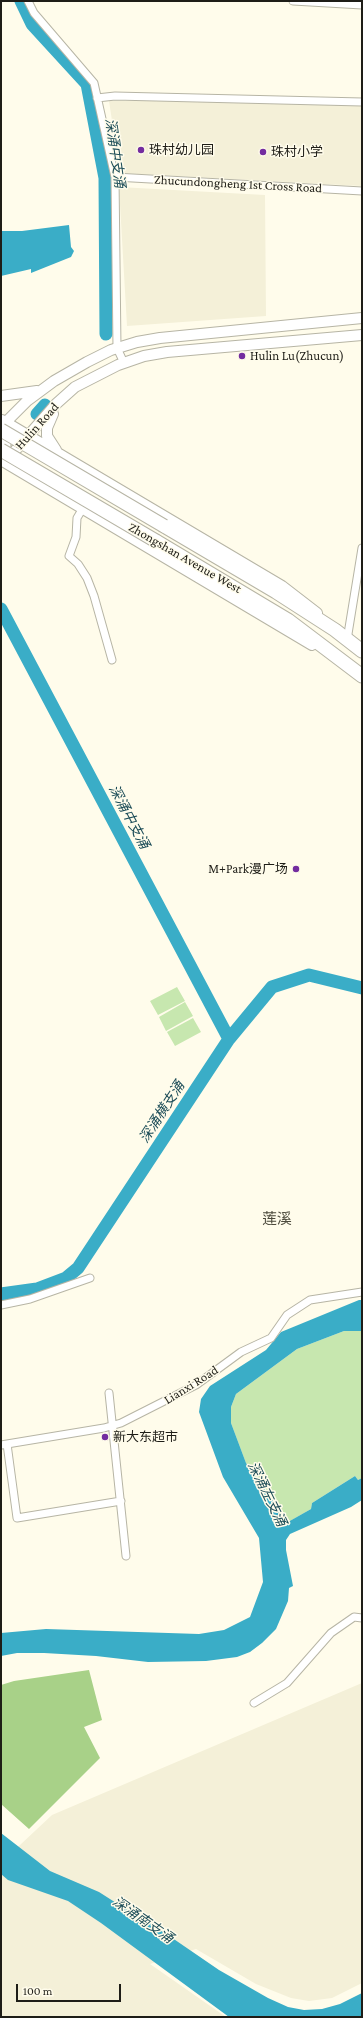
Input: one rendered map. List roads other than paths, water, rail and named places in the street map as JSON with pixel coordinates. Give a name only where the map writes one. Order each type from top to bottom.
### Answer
[{"type":"highway","name":"Zhongshan Avenue West","points":[[3,424],[164,526],[276,592],[334,630],[362,651]]},
{"type":"highway","name":"Zhongshan Avenue West","points":[[2,457],[156,541],[288,620],[362,676]]},
{"type":"main road","name":"Hulin Road","points":[[2,457],[3,424],[27,401],[44,388],[87,362],[117,348],[137,342],[160,338],[362,318]]},
{"type":"main road","name":"Hulin Road","points":[[2,457],[29,436],[60,400],[75,387],[124,363],[144,356],[187,350],[362,335]]},
{"type":"main road","points":[[1,396],[28,393],[44,388]]},
{"type":"main road","points":[[58,453],[47,436],[47,428],[60,400]]},
{"type":"main road","points":[[3,424],[29,436],[282,586],[301,599],[334,630]]},
{"type":"main road","points":[[2,457],[83,508],[347,665]]},
{"type":"street","points":[[28,1],[34,13],[94,83],[115,178],[117,348],[124,363]]},
{"type":"street","points":[[293,1],[362,5]]},
{"type":"street","points":[[97,98],[115,96],[362,102]]},
{"type":"street","name":"Zhucundongheng 1st Cross Road","points":[[115,178],[362,191]]},
{"type":"street","points":[[83,508],[77,518],[76,537],[69,556],[78,564],[87,578],[94,596],[112,660]]},
{"type":"street","points":[[347,640],[362,548]]},
{"type":"street","points":[[1,1305],[30,1299],[90,1278]]},
{"type":"street","name":"Lianxi Road","points":[[4,1444],[113,1425],[143,1413],[196,1385],[241,1352],[271,1338],[287,1315],[310,1300],[362,1292]]},
{"type":"street","points":[[109,1393],[126,1556]]},
{"type":"street","points":[[4,1444],[17,1518],[121,1500]]},
{"type":"street","points":[[254,1703],[287,1683],[331,1633],[354,1617],[362,1618]]},
{"type":"water","points":[[69,225],[71,247],[74,251],[71,257],[31,273],[31,269],[1,276],[1,231],[22,231]]},
{"type":"water","name":"深涌左支涌","points":[[362,1300],[362,1331],[344,1331],[297,1349],[236,1394],[231,1407],[231,1423],[246,1463],[288,1522],[311,1509],[312,1503],[355,1476],[358,1480],[362,1478],[362,1500],[351,1507],[290,1534],[286,1540],[286,1550],[293,1586],[289,1588],[288,1601],[276,1629],[262,1643],[250,1652],[237,1657],[206,1661],[148,1662],[96,1656],[44,1653],[17,1653],[1,1656],[1,1633],[46,1629],[199,1634],[224,1630],[250,1617],[263,1582],[259,1538],[223,1477],[199,1412],[201,1399],[210,1386],[266,1350],[281,1332]]},
{"type":"water","name":"深涌南支涌","points":[[1,1833],[50,1871],[99,1892],[135,1915],[146,1920],[219,1970],[268,1998],[288,2007],[304,2010],[322,2009],[340,2004],[362,1993],[362,2017],[229,2017],[101,1923],[68,1901],[8,1880],[1,1874]]},
{"type":"waterway","name":"深涌中支涌","points":[[21,1],[32,24],[87,84],[105,178],[106,334]]},
{"type":"waterway","name":"深涌中支涌","points":[[37,414],[45,405]]},
{"type":"waterway","name":"深涌中支涌","points":[[1,609],[229,1039]]},
{"type":"waterway","name":"深涌横支涌","points":[[1,1294],[37,1289],[66,1278],[78,1268],[229,1039],[272,987],[309,975],[362,988]]},
{"type":"place","name":"珠村幼儿园","points":[[141,150]]},
{"type":"place","name":"珠村小学","points":[[263,152]]},
{"type":"place","name":"Hulin Lu(Zhucun)","points":[[242,356]]},
{"type":"place","name":"M+Park漫广场","points":[[296,869]]},
{"type":"place","name":"新大东超市","points":[[105,1437]]},
{"type":"district","name":"莲溪","points":[[277,1219]]}]
